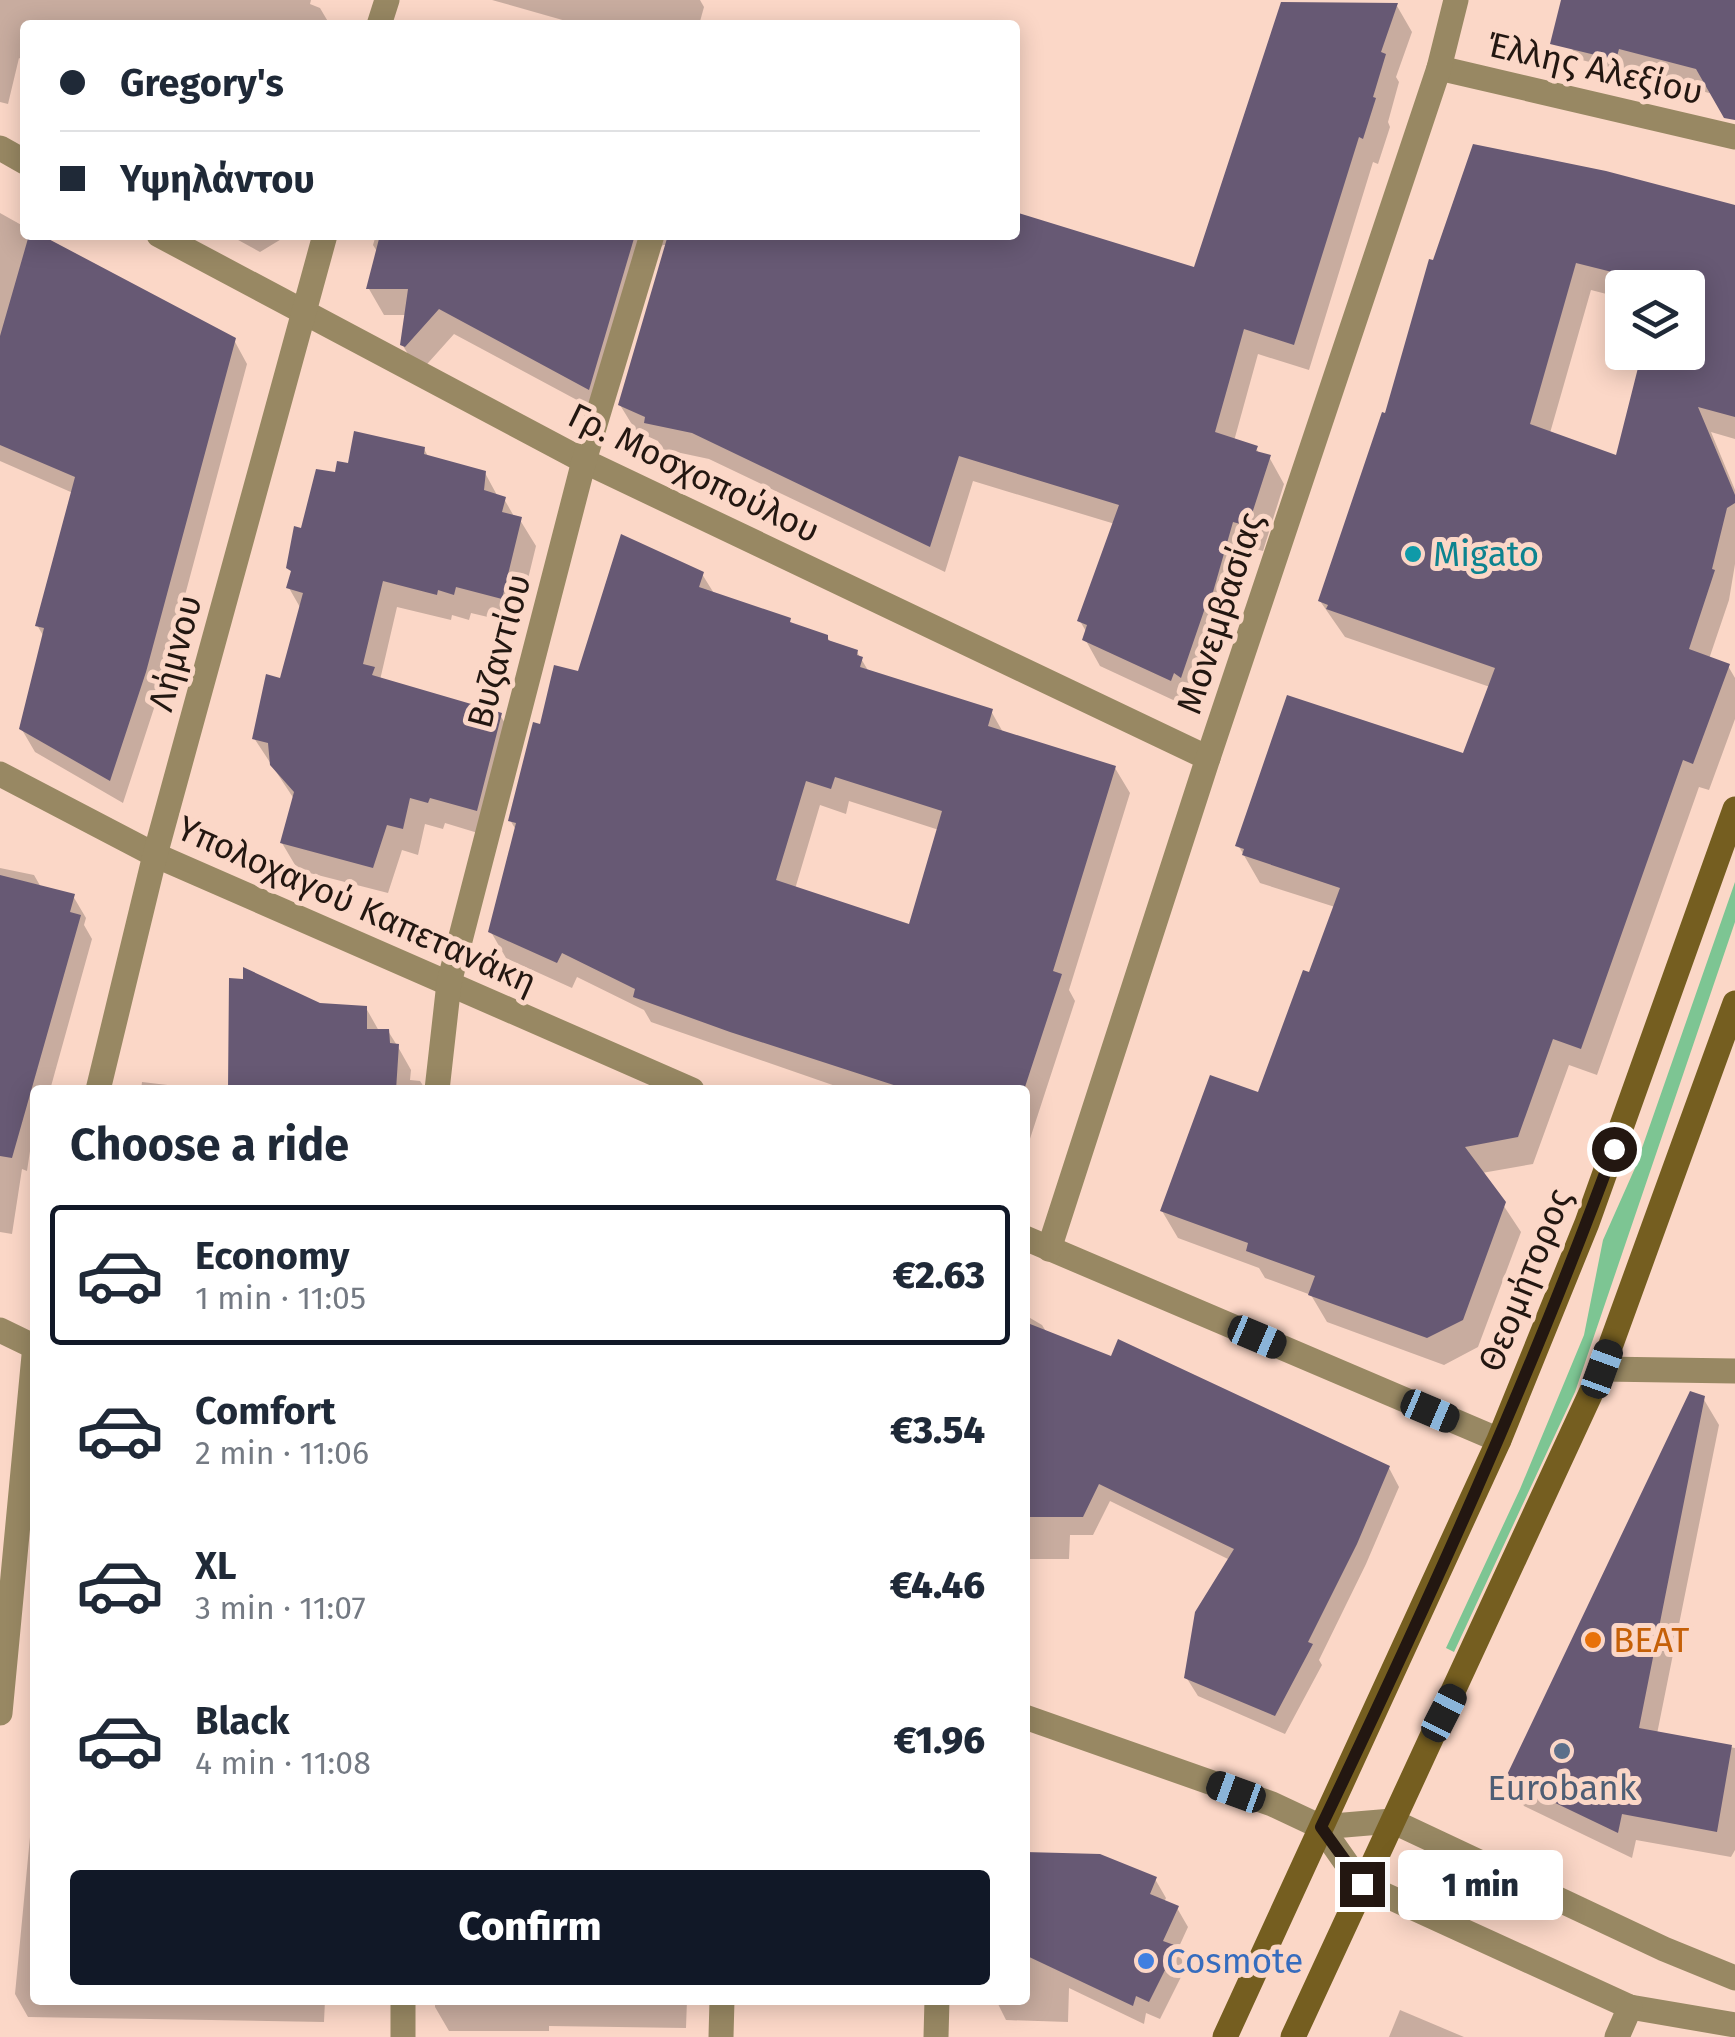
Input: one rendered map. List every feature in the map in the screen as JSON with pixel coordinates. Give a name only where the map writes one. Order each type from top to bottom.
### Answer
[{"type":"street","name":"Μονεμβασίας","points":[[1049,1249],[1439,68],[1456,0]]},
{"type":"street","name":"Έλλης Αλεξίου","points":[[1439,68],[1735,136]]},
{"type":"street","name":"Γρ. Μοσχοπούλου","points":[[168,240],[584,461],[1208,758]]},
{"type":"street","name":"Λήμνου","points":[[99,1085],[155,855],[324,240]]},
{"type":"street","name":"Βυζαντίου","points":[[437,1085],[449,984],[584,461],[650,240]]},
{"type":"street","name":"Υπολοχαγού Καπετανάκη","points":[[0,774],[155,855],[681,1085]]},
{"type":"street","name":"Θεομήτορος","points":[[1225,2037],[1499,1440],[1587,1223],[1735,809]]},
{"type":"street","points":[[1293,2037],[1602,1369],[1735,1002]]},
{"type":"street","points":[[1030,1240],[1499,1440]]},
{"type":"street","points":[[0,1330],[30,1345]]},
{"type":"street","points":[[1602,1369],[1735,1371]]},
{"type":"street","points":[[0,1713],[30,1399]]},
{"type":"street","points":[[1030,1718],[1272,1804],[1321,1827],[1362,1884],[1630,2007],[1735,2025]]},
{"type":"street","points":[[1321,1827],[1392,1821],[1664,1949],[1735,1978]]},
{"type":"street","points":[[403,2005],[403,2037]]},
{"type":"street","points":[[721,2037],[722,2005]]},
{"type":"street","points":[[936,2037],[937,2005]]},
{"type":"street","points":[[1617,2037],[1630,2007]]},
{"type":"green space","points":[[1735,882],[1735,922],[1575,1392],[1454,1652],[1446,1648],[1520,1489],[1584,1335],[1603,1240],[1635,1168]]},
{"type":"building","points":[[1561,0],[1735,0],[1735,120],[1724,118],[1696,69],[1619,49],[1616,60],[1550,44]]},
{"type":"building","points":[[1281,2],[1398,3],[1381,52],[1386,54],[1373,97],[1376,98],[1363,139],[1359,137],[1294,345],[1244,329],[1215,432],[1258,446],[1256,451],[1271,455],[1248,526],[1233,522],[1209,606],[1206,605],[1181,678],[1174,673],[1171,681],[1082,640],[1087,625],[1077,621],[1119,505],[959,456],[930,547],[692,433],[644,423],[645,417],[618,405],[667,240],[1020,240],[1020,214],[1194,267]]},
{"type":"building","points":[[1473,144],[1606,171],[1735,205],[1735,417],[1698,407],[1735,503],[1727,508],[1712,569],[1715,570],[1689,649],[1730,664],[1693,764],[1683,760],[1581,1049],[1553,1039],[1518,1137],[1465,1147],[1506,1202],[1463,1320],[1427,1338],[1308,1295],[1315,1276],[1246,1251],[1248,1243],[1160,1211],[1210,1075],[1258,1092],[1303,970],[1309,972],[1340,888],[1242,855],[1244,849],[1235,846],[1287,695],[1463,753],[1495,668],[1326,609],[1328,605],[1318,601],[1382,412],[1385,413],[1429,259],[1433,260]]},
{"type":"building","points":[[28,240],[50,240],[236,338],[146,672],[110,781],[19,729],[44,628],[35,626],[75,477],[0,445],[0,336]]},
{"type":"building","points":[[379,240],[634,240],[589,390],[439,309],[405,347],[400,345],[408,289],[366,289]]},
{"type":"building","points":[[354,431],[425,447],[424,454],[486,471],[484,490],[506,497],[502,512],[522,517],[502,599],[456,587],[454,595],[438,590],[437,595],[383,581],[363,664],[375,667],[372,675],[502,713],[477,811],[430,798],[428,803],[410,798],[403,829],[387,825],[373,868],[280,843],[294,792],[270,765],[268,743],[252,739],[266,674],[280,678],[303,593],[286,588],[294,526],[301,528],[316,469],[335,472],[337,461],[348,463]]},
{"type":"building","points":[[621,534],[704,572],[699,587],[791,618],[790,622],[858,650],[857,655],[863,657],[860,667],[993,709],[988,726],[1116,766],[1053,971],[1062,974],[1026,1085],[894,1085],[633,997],[635,989],[562,953],[557,963],[488,932],[516,823],[508,821],[533,722],[540,724],[554,665],[578,671]],"holes":[[[835,777],[942,811],[909,924],[776,880],[806,781],[831,789]]]},
{"type":"building","points":[[0,875],[75,894],[70,912],[81,915],[12,1158],[0,1156]]},
{"type":"building","points":[[243,967],[320,1003],[367,1006],[367,1029],[389,1029],[390,1043],[399,1044],[396,1085],[228,1085],[229,978],[243,979]]},
{"type":"building","points":[[1030,1324],[1111,1356],[1118,1339],[1390,1466],[1357,1544],[1308,1642],[1313,1644],[1275,1716],[1184,1678],[1195,1612],[1234,1549],[1099,1484],[1083,1517],[1030,1517]]},
{"type":"building","points":[[1690,1391],[1705,1396],[1639,1728],[1732,1745],[1717,1832],[1622,1814],[1618,1833],[1505,1779]]},
{"type":"building","points":[[1030,1852],[1100,1854],[1157,1877],[1150,1894],[1179,1906],[1163,1941],[1177,1946],[1149,2002],[1136,1996],[1133,2006],[1030,1957]]},
{"type":"place","name":"Migato","points":[[1413,554]]},
{"type":"place","name":"ΒΕΑΤ","points":[[1593,1640]]},
{"type":"place","name":"Eurobank","points":[[1562,1751]]},
{"type":"place","name":"Cosmote","points":[[1146,1961]]},
{"type":"route","points":[[1362,1884],[1321,1827],[1499,1440],[1614,1149]]}]
